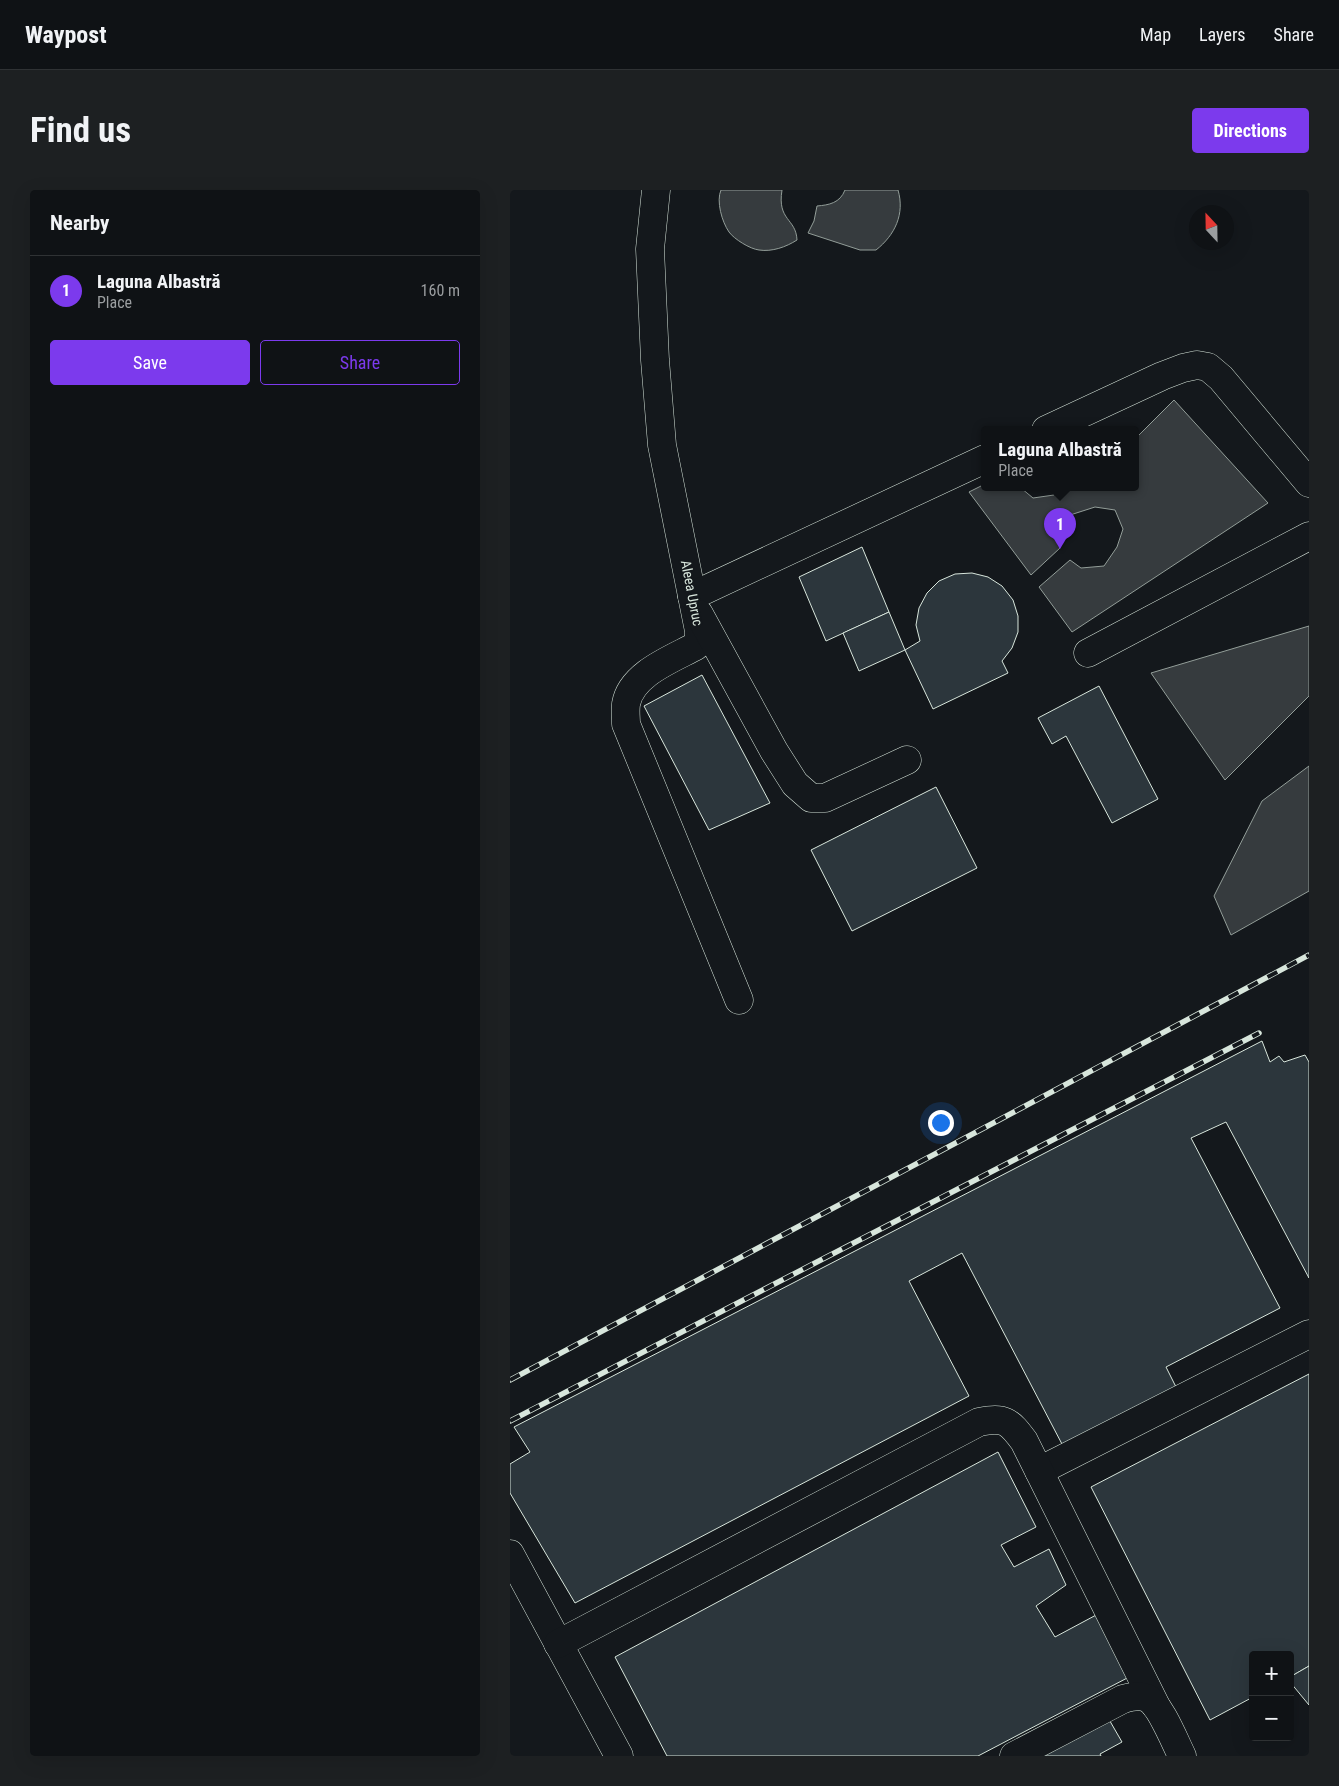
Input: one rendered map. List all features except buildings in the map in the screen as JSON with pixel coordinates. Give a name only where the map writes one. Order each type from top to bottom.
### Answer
[{"type":"street","name":"Aleea Upruc","points":[[656,190],[650,250],[655,360],[662,444],[700,631],[696,646],[640,678],[630,692],[626,704],[626,724],[739,1000]]},
{"type":"street","points":[[1055,426],[1162,376],[1197,365],[1208,367],[1221,378],[1309,483]]},
{"type":"street","points":[[907,760],[825,798],[811,798],[795,784],[774,751],[693,601],[981,461]]},
{"type":"street","points":[[1088,653],[1309,536]]},
{"type":"street","points":[[1039,1471],[1309,1334]]},
{"type":"street","points":[[558,1644],[979,1422],[993,1419],[1005,1420],[1024,1441],[1182,1756]]},
{"type":"street","points":[[510,1554],[619,1756]]},
{"type":"street","points":[[1014,1756],[1123,1699],[1133,1696],[1146,1698],[1156,1706]]},
{"type":"shaded area","points":[[721,190],[782,190],[782,208],[784,214],[794,227],[797,240],[788,245],[769,250],[751,248],[738,241],[729,232],[722,217],[719,205]]},
{"type":"shaded area","points":[[845,190],[898,190],[900,207],[897,223],[888,238],[876,250],[860,250],[808,233],[814,221],[817,206],[837,201]]},
{"type":"shaded area","points":[[1174,400],[1268,503],[1072,632],[1039,587],[1070,560],[1081,568],[1104,566],[1117,547],[1123,529],[1115,510],[1095,507],[1067,516],[1055,532],[1060,548],[1031,575],[969,492],[981,486],[981,491],[1025,491],[1033,498],[1054,495],[1057,491],[1139,491],[1139,435]]},
{"type":"shaded area","points":[[1309,626],[1309,696],[1225,780],[1151,673]]},
{"type":"shaded area","points":[[1309,766],[1309,891],[1231,935],[1214,896],[1262,801]]},
{"type":"railway","points":[[510,1380],[1309,955]]},
{"type":"railway","points":[[510,1421],[1259,1033]]},
{"type":"place","name":"Laguna Albastră","points":[[1060,549]]}]
